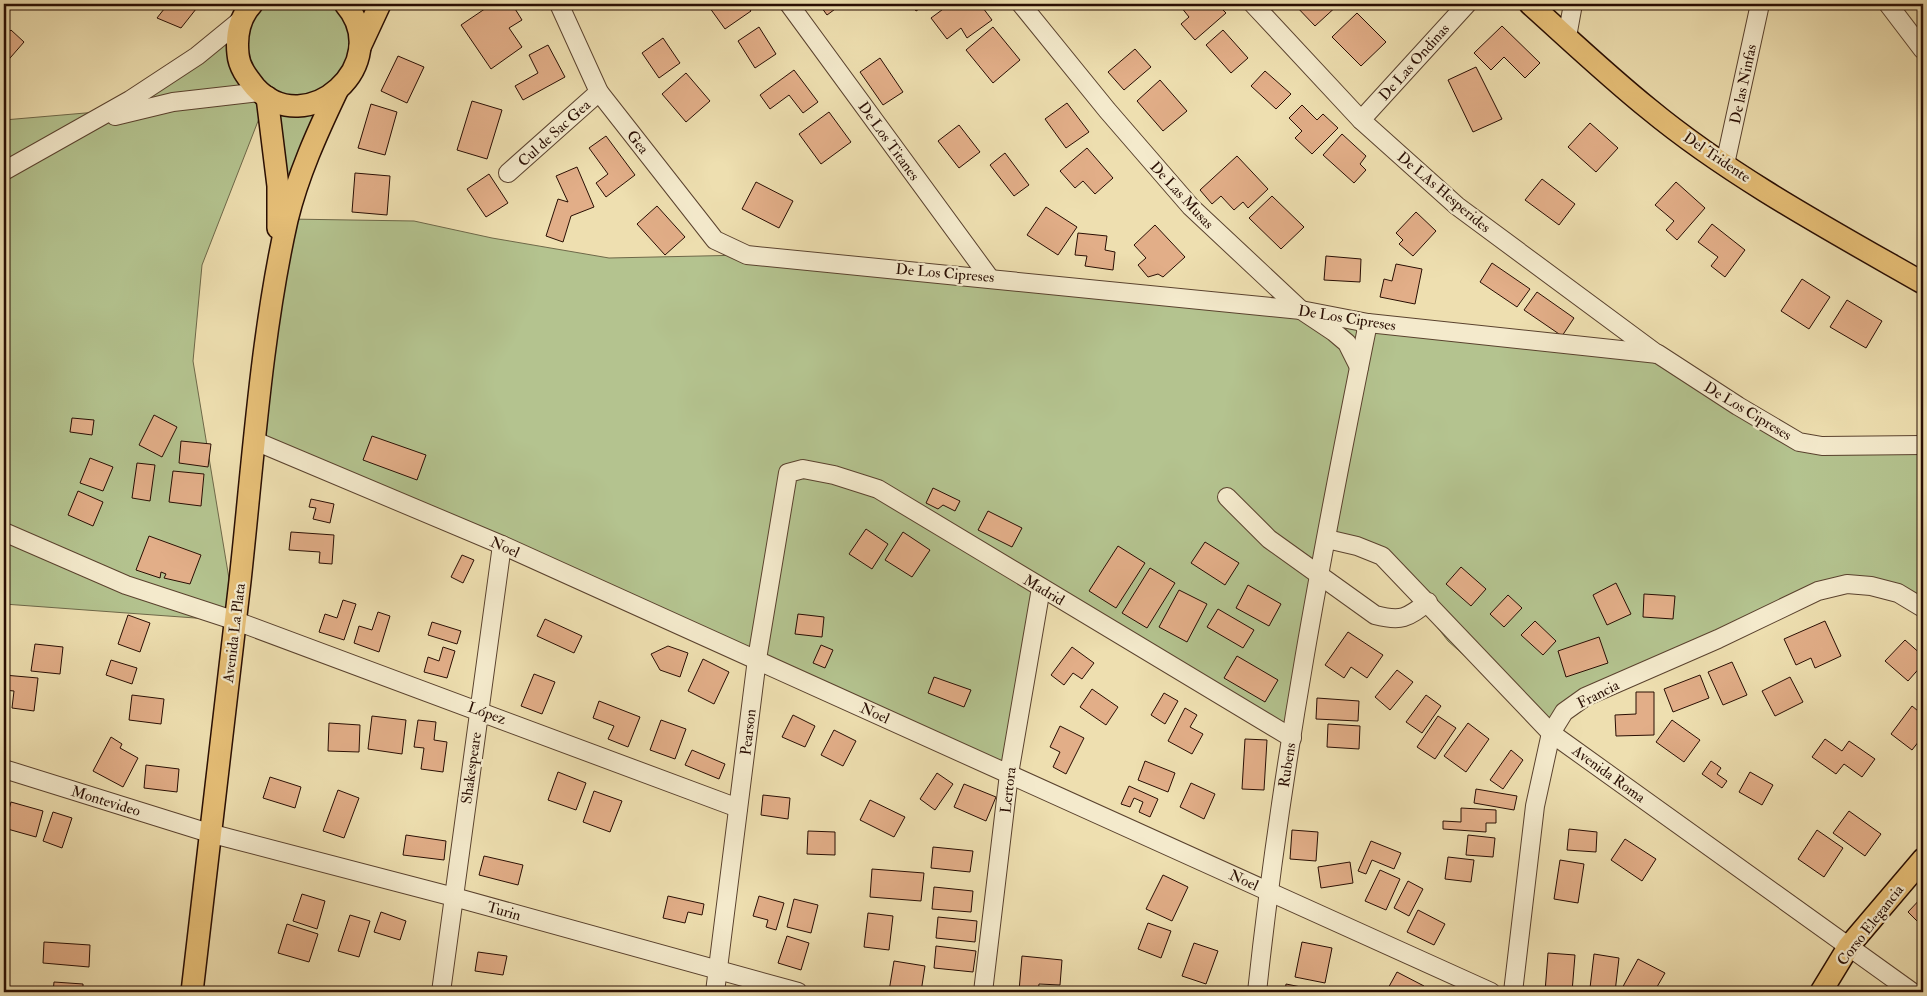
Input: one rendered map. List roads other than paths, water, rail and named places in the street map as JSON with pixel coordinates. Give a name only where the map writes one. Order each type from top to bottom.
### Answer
[{"type":"main road","points":[[344,4],[356,21],[360,47]]},
{"type":"main road","points":[[277,273],[288,219],[301,175],[316,136],[337,92],[349,79],[356,64],[360,47],[380,4]]},
{"type":"main road","name":"Del Tridente","points":[[1530,4],[1649,110],[1725,164],[1923,283]]},
{"type":"main road","points":[[247,12],[237,40],[239,59],[247,78],[264,94],[284,104],[303,105],[321,101],[337,92]]},
{"type":"main road","points":[[264,94],[278,186],[277,273]]},
{"type":"main road","name":"Avenida La Plata","points":[[192,992],[209,833],[236,621],[255,441],[277,273]]},
{"type":"main road","name":"Corso Elegancia","points":[[1821,992],[1850,946],[1923,860]]},
{"type":"street","name":"Gea","points":[[558,4],[599,92],[715,240],[747,255]]},
{"type":"street","name":"De Los Titanes","points":[[789,4],[989,277]]},
{"type":"street","name":"De LAs Hesperides","points":[[1254,4],[1361,120],[1457,206],[1658,354]]},
{"type":"street","name":"De Las Ondinas","points":[[1361,120],[1467,4]]},
{"type":"street","points":[[1567,37],[1572,4]]},
{"type":"street","name":"De las Ninfas","points":[[1725,164],[1760,4]]},
{"type":"street","points":[[1888,4],[1923,50]]},
{"type":"street","name":"De Las Musas","points":[[1030,7],[1107,110],[1191,207],[1301,310],[1347,343],[1360,367]]},
{"type":"street","points":[[4,171],[130,100],[197,56],[247,12]]},
{"type":"street","name":"Cul de Sac Gea","points":[[508,173],[599,92]]},
{"type":"street","points":[[90,122],[173,102],[264,94]]},
{"type":"street","name":"De Los Cipreses","points":[[747,255],[989,277],[1301,310],[1368,323],[1658,354],[1738,406],[1799,442],[1822,446],[1923,445]]},
{"type":"street","name":"Rubens","points":[[1257,992],[1268,891],[1319,574],[1368,323]]},
{"type":"street","name":"Noel","points":[[255,441],[502,544],[1491,992]]},
{"type":"street","name":"Madrid","points":[[788,473],[803,469],[834,475],[878,489],[1292,738]]},
{"type":"street","name":"Pearson","points":[[715,992],[757,660],[788,473]]},
{"type":"street","points":[[1227,497],[1270,539],[1375,615],[1394,619],[1408,618],[1428,602]]},
{"type":"street","name":"López","points":[[4,532],[126,585],[236,621],[738,808]]},
{"type":"street","name":"Avenida Roma","points":[[1327,539],[1382,556],[1428,602],[1551,733],[1912,992]]},
{"type":"street","name":"Shakespeare","points":[[441,992],[502,544]]},
{"type":"street","name":"Francia","points":[[1513,992],[1535,806],[1551,733],[1564,712],[1585,697],[1718,639],[1818,592],[1847,584],[1870,586],[1898,593],[1923,608]]},
{"type":"street","name":"Lertora","points":[[984,992],[1009,774],[1041,588]]},
{"type":"street","name":"Montevideo","points":[[4,769],[209,833]]},
{"type":"street","name":"Turin","points":[[209,833],[454,897],[798,992]]}]
